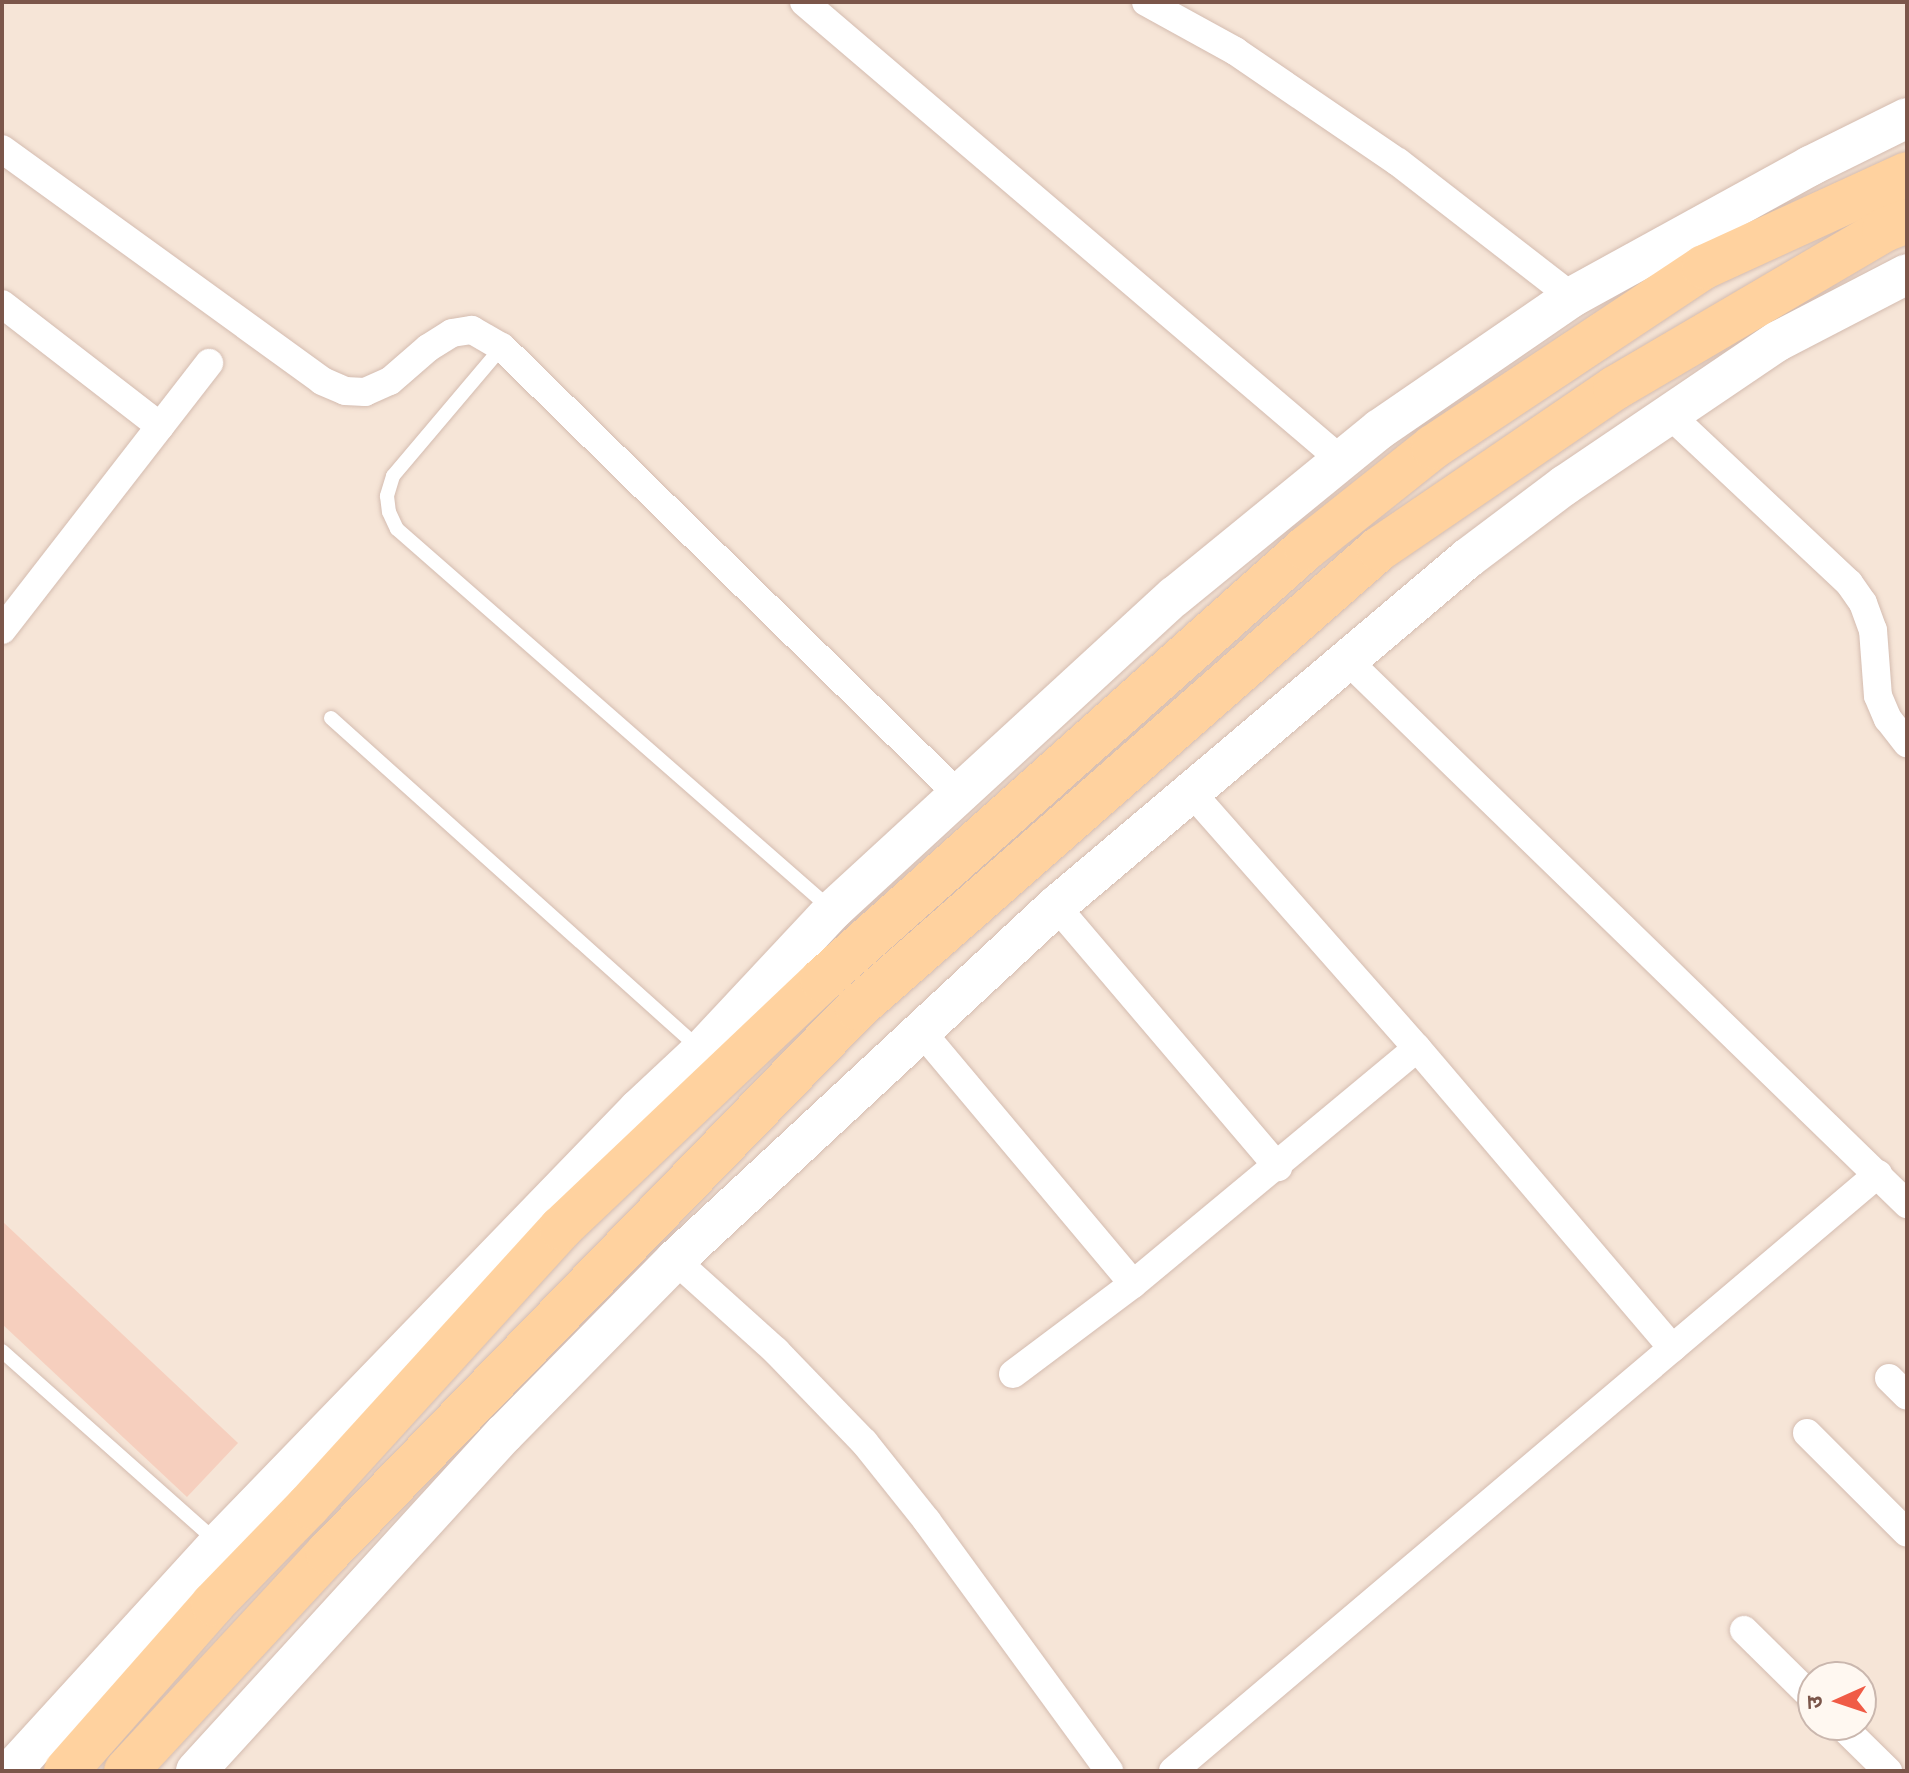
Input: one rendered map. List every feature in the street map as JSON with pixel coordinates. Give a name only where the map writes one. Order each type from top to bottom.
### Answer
[{"type":"main road","points":[[11,1771],[219,1543],[639,1109],[702,1050],[833,910],[1175,596],[1380,429],[1572,297],[1810,166],[1907,118]]},
{"type":"main road","points":[[66,1771],[213,1604],[308,1506],[561,1228],[822,980],[1306,548],[1433,447],[1704,267],[1907,174]]},
{"type":"main road","points":[[126,1771],[328,1553],[857,1008],[1379,549],[1615,388],[1884,230],[1907,221]]},
{"type":"main road","points":[[196,1771],[504,1434],[675,1260],[1056,906],[1480,549],[1669,414],[1778,341],[1907,274]]},
{"type":"street","points":[[804,2],[1341,460]]},
{"type":"street","points":[[1146,2],[1235,51],[1398,162],[1572,297]]},
{"type":"street","points":[[2,149],[322,381],[345,391],[365,392],[390,381],[428,348],[452,333],[472,330],[502,347],[960,796]]},
{"type":"street","points":[[2,304],[160,426]]},
{"type":"street","points":[[5,621],[209,363]]},
{"type":"street","points":[[1669,414],[1849,583],[1863,603],[1873,630],[1878,696],[1888,719],[1907,743]]},
{"type":"street","points":[[1347,660],[1907,1204]]},
{"type":"street","points":[[1192,793],[1417,1048],[1672,1348]]},
{"type":"street","points":[[1056,906],[1278,1167]]},
{"type":"street","points":[[921,1031],[1133,1284]]},
{"type":"street","points":[[1013,1374],[1133,1284],[1278,1167],[1417,1048]]},
{"type":"street","points":[[1173,1771],[1878,1174]]},
{"type":"street","points":[[675,1260],[776,1351],[864,1442],[927,1521],[1109,1771]]},
{"type":"street","points":[[1807,1433],[1907,1533]]},
{"type":"street","points":[[1744,1630],[1797,1682]]},
{"type":"street","points":[[1857,1741],[1888,1771]]},
{"type":"lane","points":[[502,347],[393,476],[387,496],[389,512],[397,529],[833,910]]},
{"type":"lane","points":[[331,718],[702,1050]]},
{"type":"lane","points":[[2,1351],[219,1543]]},
{"type":"shaded area","points":[[2,2],[1907,2],[1907,1771],[2,1771]]},
{"type":"building","points":[[2,1221],[238,1443],[187,1497],[2,1324]]}]
